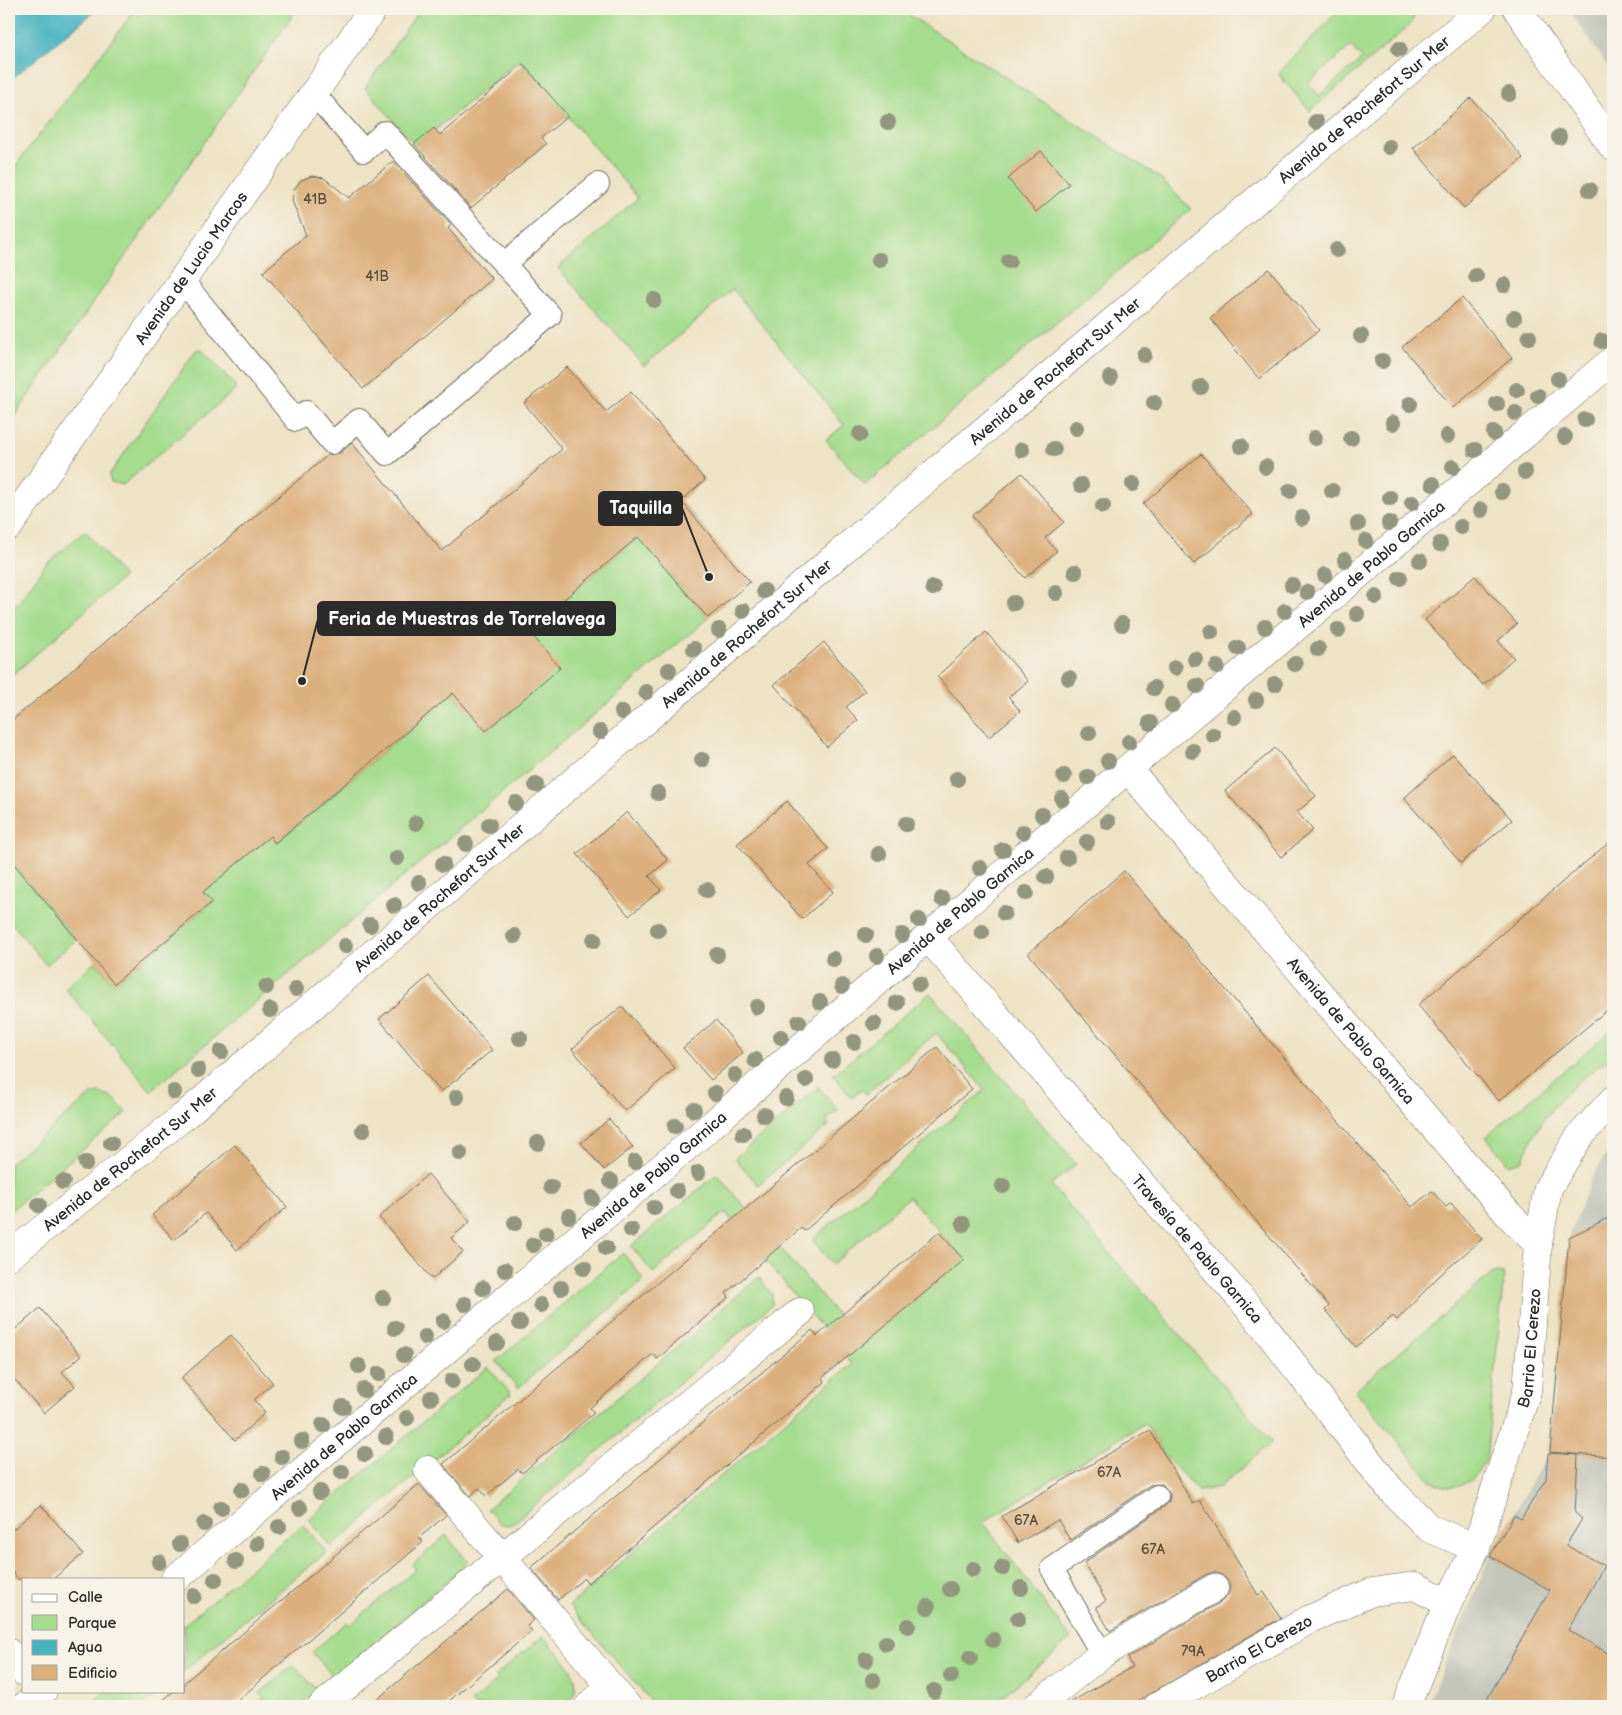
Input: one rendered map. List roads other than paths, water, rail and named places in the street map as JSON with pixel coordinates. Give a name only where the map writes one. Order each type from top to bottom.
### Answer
[{"type":"street","name":"Avenida de Lucio Marcos","points":[[9,526],[373,9]]},
{"type":"street","name":"Avenida de Rochefort Sur Mer","points":[[9,1256],[183,1117],[842,551],[1482,9]]},
{"type":"street","points":[[1517,9],[1613,148]]},
{"type":"street","name":"Avenida de Pablo Garnica","points":[[176,1578],[699,1136],[928,936],[1613,360]]},
{"type":"street","name":"Avenida de Pablo Garnica","points":[[1128,769],[1509,1215],[1538,1244]]},
{"type":"street","name":"Travesía de Pablo Garnica","points":[[928,936],[1255,1315],[1391,1490],[1429,1528],[1476,1548]]},
{"type":"street","name":"Barrio El Cerezo","points":[[1406,1706],[1448,1603],[1476,1548],[1527,1391],[1538,1244],[1548,1188],[1579,1137],[1613,1100]]},
{"type":"street","points":[[322,1706],[800,1312]]},
{"type":"street","points":[[428,1470],[619,1697],[589,1706]]},
{"type":"street","name":"Barrio El Cerezo","points":[[1158,1706],[1310,1619],[1372,1592],[1415,1586],[1448,1603]]},
{"type":"street","points":[[1037,1706],[1102,1654],[1214,1588]]},
{"type":"street","points":[[9,1654],[22,1670]]},
{"type":"lane","points":[[182,280],[296,420],[306,412],[332,443],[359,420],[387,454],[550,316],[385,132],[364,151],[314,94]]},
{"type":"lane","points":[[504,264],[598,184]]},
{"type":"lane","points":[[1102,1654],[1052,1569],[1157,1496]]},
{"type":"water","points":[[9,9],[98,9],[9,81]]},
{"type":"place","name":"Taquilla","points":[[709,577]]},
{"type":"place","name":"Feria de Muestras de Torrelavega","points":[[302,681]]}]
